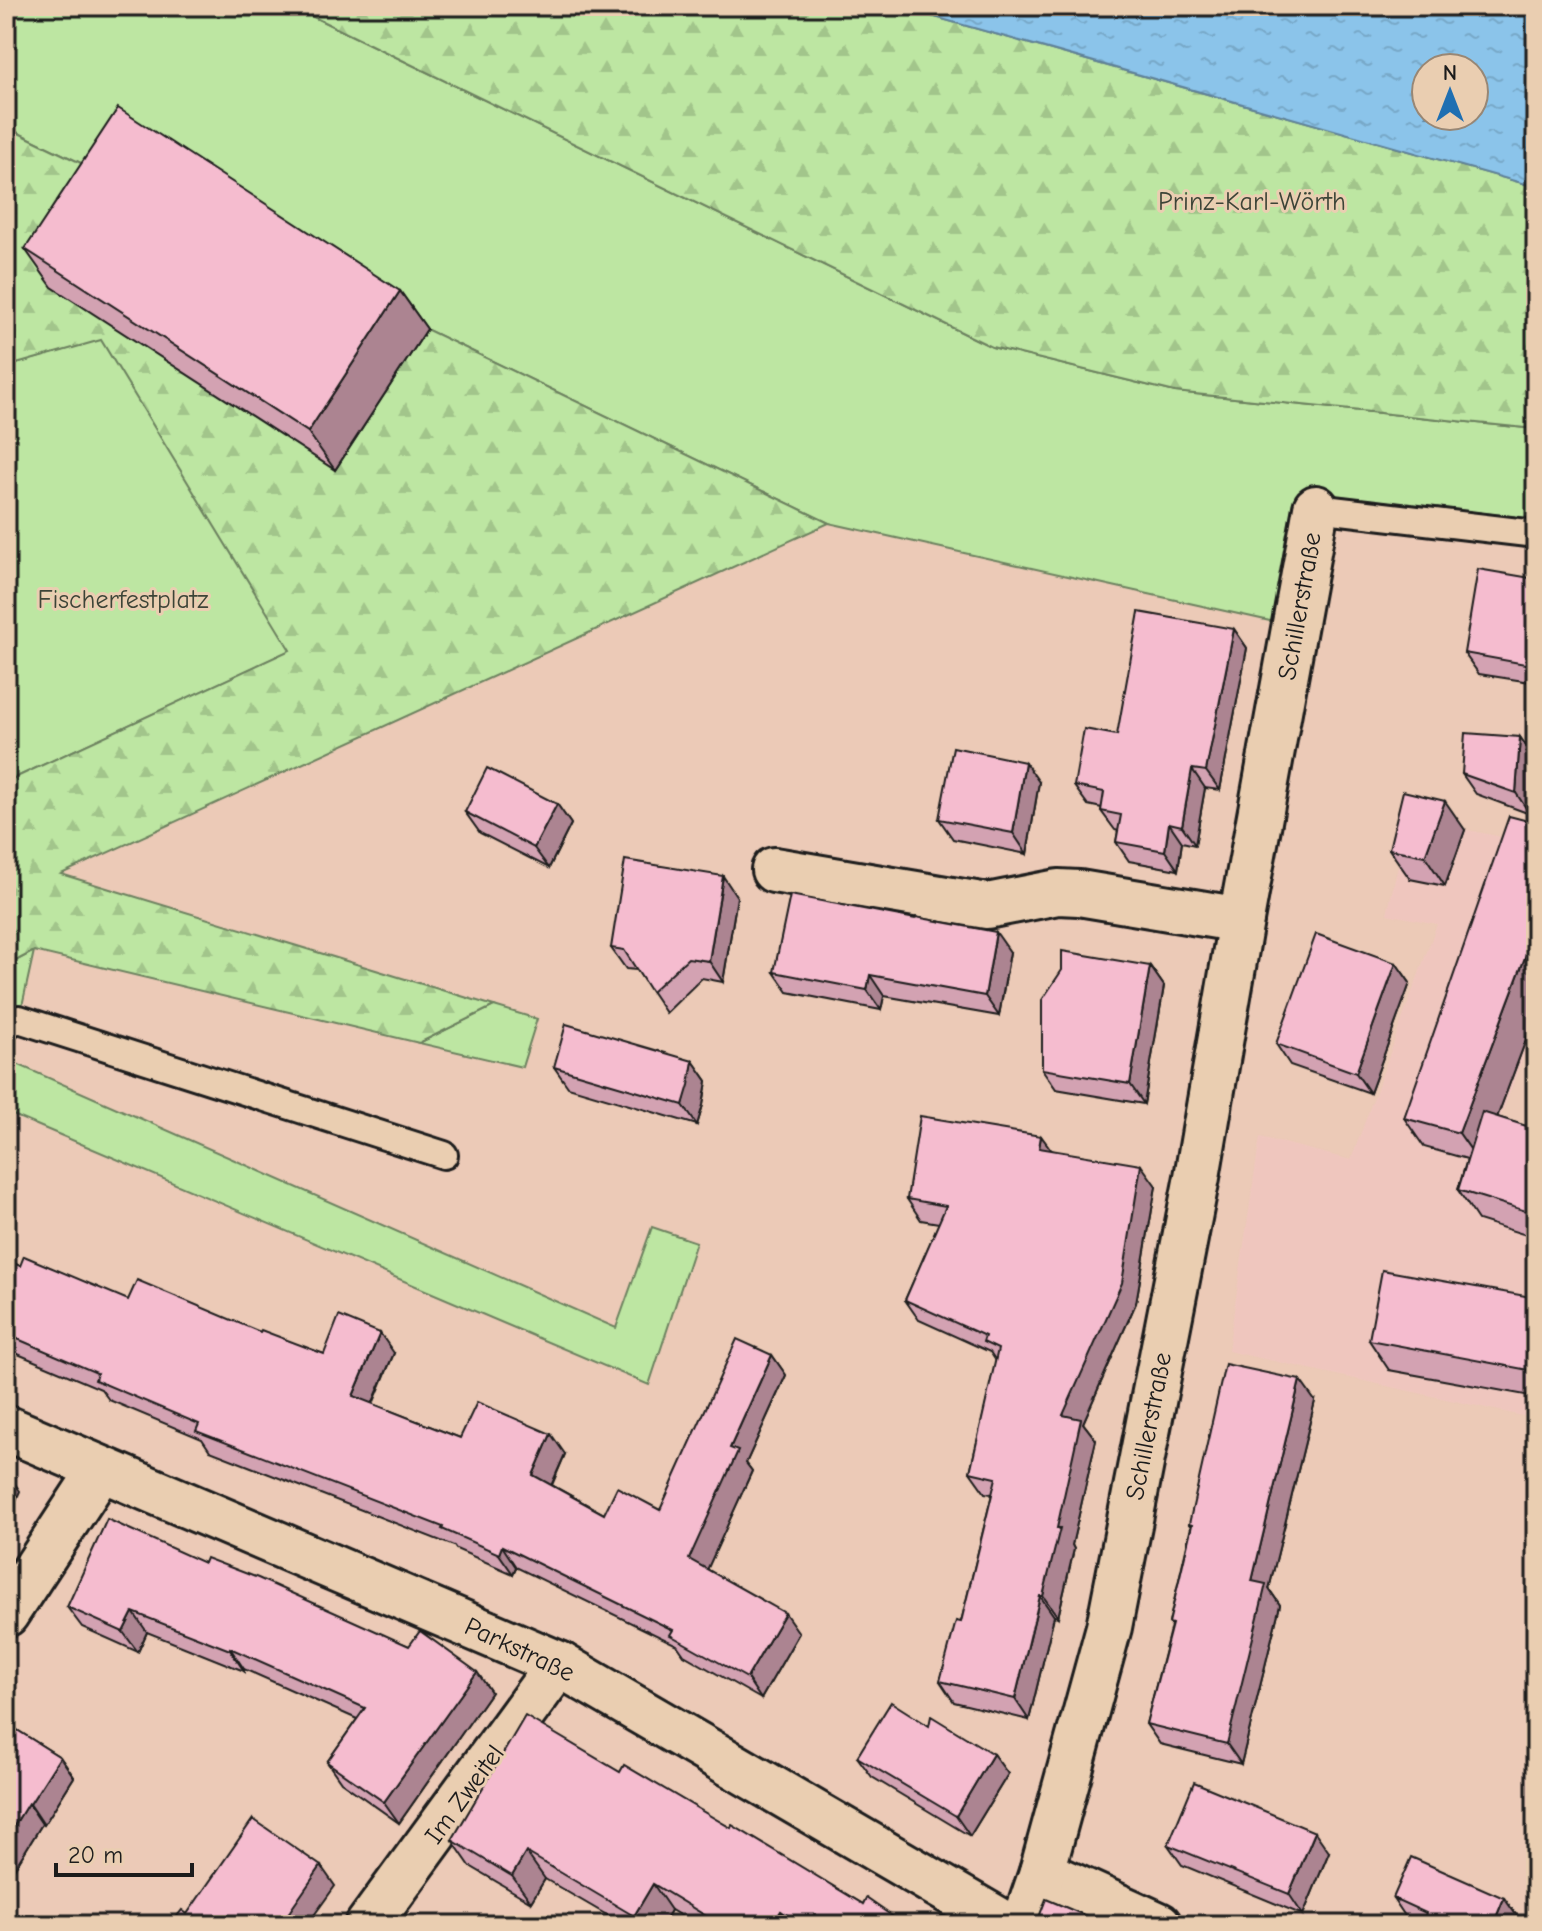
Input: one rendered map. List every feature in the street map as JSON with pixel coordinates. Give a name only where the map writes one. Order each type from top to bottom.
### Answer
[{"type":"street","name":"Schillerstraße","points":[[1024,1925],[1042,1872],[1109,1627],[1197,1177],[1316,508]]},
{"type":"street","points":[[774,870],[987,906],[1058,892],[1079,893],[1241,920]]},
{"type":"street","name":"Parkstraße","points":[[6,1428],[559,1664],[1007,1925]]},
{"type":"street","points":[[6,1614],[101,1469]]},
{"type":"street","name":"Im Zweitel","points":[[368,1925],[559,1664]]},
{"type":"street","points":[[1042,1872],[1159,1925]]},
{"type":"lane","name":"Schillerstraße","points":[[1316,508],[1536,534]]},
{"type":"lane","points":[[6,1024],[19,1019],[444,1155]]},
{"type":"shaded area","points":[[1409,818],[1536,844],[1536,1024],[1489,1147],[1536,1161],[1536,1419],[1228,1351],[1260,1137],[1351,1160],[1437,924],[1387,914]]},
{"type":"green space","points":[[6,6],[291,6],[992,347],[1175,392],[1536,429],[1536,519],[1305,492],[1279,623],[829,523],[6,127]]},
{"type":"green space","name":"Prinz-Karl-Wörth","points":[[291,6],[896,6],[1536,187],[1536,429],[1175,392],[992,347]]},
{"type":"green space","points":[[6,127],[829,523],[61,874],[494,1006],[419,1043],[34,951],[6,966],[6,782],[290,650],[101,340],[6,367]]},
{"type":"green space","name":"Fischerfestplatz","points":[[101,339],[291,650],[6,782],[6,367]]},
{"type":"green space","points":[[34,951],[10,1061],[616,1328],[652,1227],[696,1242],[649,1385],[6,1112],[6,966]]},
{"type":"green space","points":[[494,1006],[537,1019],[522,1067],[419,1043]]},
{"type":"water","points":[[896,6],[1523,6],[1536,9],[1536,187]]},
{"type":"building","points":[[118,108],[400,291],[308,432],[25,249]]},
{"type":"building","points":[[1478,569],[1536,579],[1536,666],[1464,653]]},
{"type":"building","points":[[1139,612],[1234,629],[1206,771],[1192,769],[1182,826],[1169,823],[1165,851],[1116,842],[1121,815],[1101,811],[1104,792],[1074,786],[1084,729],[1117,735]]},
{"type":"building","points":[[1465,733],[1520,737],[1516,793],[1462,774]]},
{"type":"building","points":[[953,747],[1025,762],[1013,833],[939,819]]},
{"type":"building","points":[[487,768],[557,804],[534,848],[465,812]]},
{"type":"building","points":[[1403,791],[1445,801],[1425,856],[1389,849]]},
{"type":"building","points":[[1509,816],[1536,823],[1536,928],[1459,1133],[1404,1118]]},
{"type":"building","points":[[625,860],[723,876],[709,961],[688,958],[651,992],[624,950],[611,948]]},
{"type":"building","points":[[790,895],[996,932],[985,996],[870,975],[867,990],[774,972]]},
{"type":"building","points":[[1316,934],[1396,963],[1356,1073],[1276,1044]]},
{"type":"building","points":[[1062,951],[1150,966],[1130,1084],[1042,1069],[1042,1000],[1062,970]]},
{"type":"building","points":[[566,1024],[693,1061],[683,1105],[554,1067]]},
{"type":"building","points":[[1482,1112],[1536,1129],[1536,1214],[1458,1190]]},
{"type":"building","points":[[920,1116],[1041,1136],[1039,1148],[1141,1165],[1122,1283],[1063,1415],[1081,1419],[1057,1528],[1060,1528],[1015,1699],[940,1681],[956,1621],[961,1622],[996,1478],[970,1472],[998,1349],[983,1342],[985,1336],[905,1300],[946,1206],[907,1199]]},
{"type":"building","points":[[24,1256],[128,1300],[137,1280],[260,1332],[324,1354],[339,1316],[380,1333],[353,1396],[460,1438],[477,1402],[551,1434],[533,1475],[604,1514],[617,1487],[660,1510],[737,1339],[772,1355],[730,1448],[738,1451],[689,1559],[785,1613],[747,1678],[670,1635],[673,1630],[502,1546],[499,1554],[443,1527],[196,1431],[199,1424],[95,1380],[97,1373],[6,1334],[6,1260],[20,1266]]},
{"type":"building","points":[[1382,1270],[1536,1298],[1536,1382],[1532,1381],[1534,1371],[1369,1340]]},
{"type":"building","points":[[1225,1364],[1300,1380],[1252,1581],[1266,1584],[1227,1744],[1146,1724],[1172,1624],[1169,1623],[1192,1525],[1189,1524]]},
{"type":"building","points":[[107,1519],[204,1563],[206,1558],[258,1578],[409,1646],[420,1631],[477,1672],[384,1802],[327,1762],[365,1708],[230,1648],[133,1612],[123,1632],[67,1607]]},
{"type":"building","points":[[891,1702],[929,1726],[931,1716],[993,1754],[956,1816],[857,1757]]},
{"type":"building","points":[[525,1716],[620,1772],[624,1765],[731,1828],[732,1825],[863,1904],[866,1898],[905,1925],[802,1925],[781,1911],[772,1925],[721,1925],[653,1884],[634,1916],[526,1852],[512,1876],[452,1840]]},
{"type":"building","points":[[6,1723],[60,1757],[6,1839]]},
{"type":"building","points":[[1194,1782],[1315,1832],[1289,1894],[1168,1845]]},
{"type":"building","points":[[253,1819],[321,1866],[290,1911],[279,1925],[170,1925],[182,1910],[187,1914]]},
{"type":"building","points":[[1411,1857],[1504,1898],[1493,1925],[1421,1925],[1426,1913],[1393,1898]]},
{"type":"building","points":[[1046,1899],[1108,1925],[1036,1925]]}]
